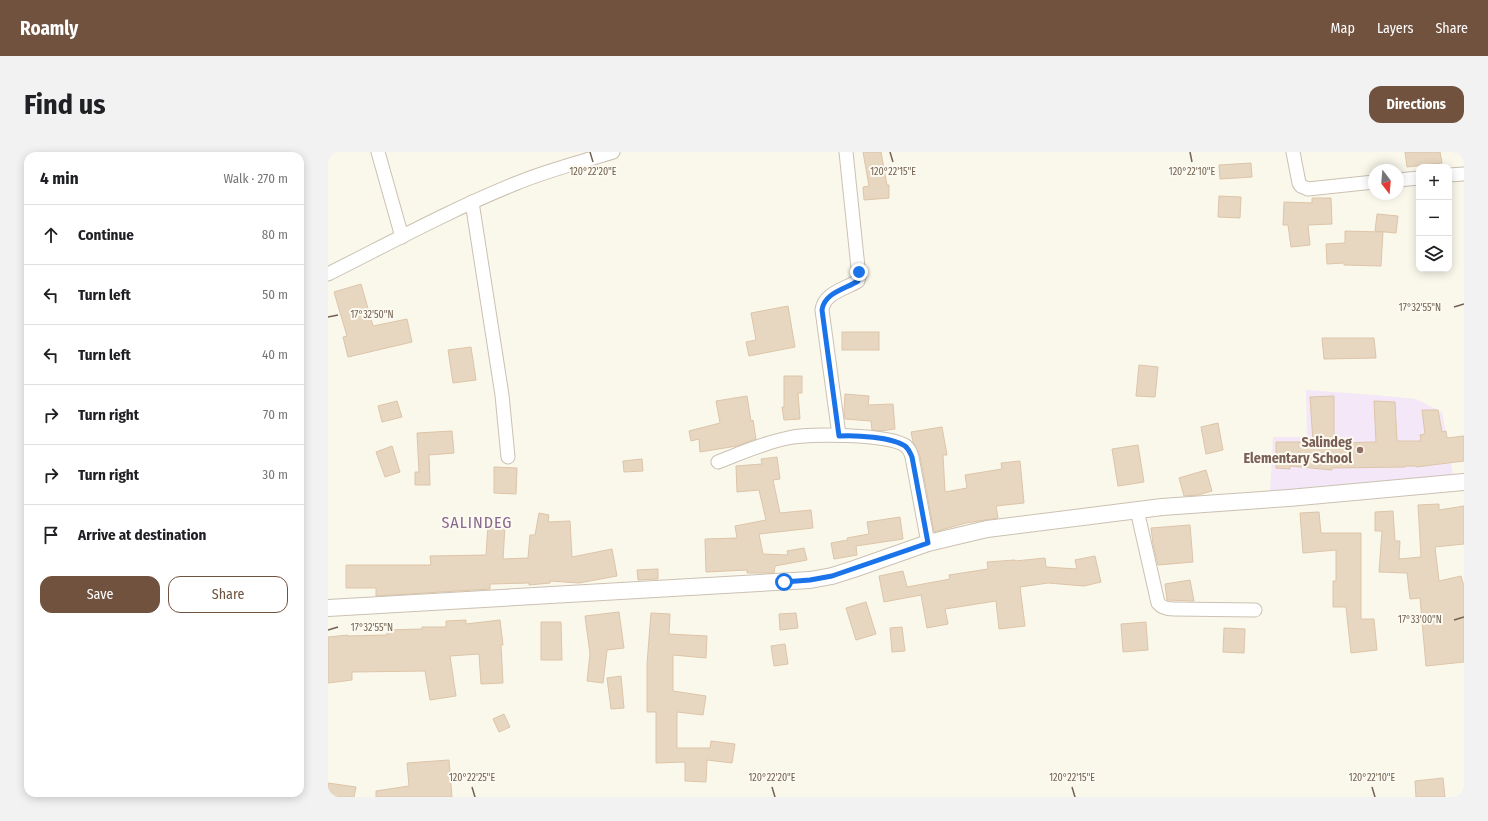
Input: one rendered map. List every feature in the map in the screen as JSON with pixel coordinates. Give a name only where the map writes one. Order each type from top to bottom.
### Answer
[{"type":"street","points":[[378,152],[402,237]]},
{"type":"street","points":[[328,274],[472,202],[534,176],[613,152]]},
{"type":"street","points":[[839,436],[822,310],[823,303],[830,296],[858,281],[859,277],[846,152]]},
{"type":"street","points":[[1293,152],[1300,183],[1303,187],[1308,188],[1368,183]]},
{"type":"street","points":[[1452,175],[1464,174]]},
{"type":"street","points":[[1404,179],[1416,178]]},
{"type":"street","points":[[472,202],[502,395],[508,457]]},
{"type":"street","points":[[718,462],[789,437],[854,435],[900,443],[906,446],[912,457],[928,543]]},
{"type":"street","points":[[328,608],[810,580],[832,576],[928,543],[987,529],[1162,507],[1289,498],[1464,482]]},
{"type":"street","points":[[1137,510],[1158,603],[1160,606],[1167,609],[1255,610]]},
{"type":"shaded area","name":"Salindeg Elementary School","points":[[1306,390],[1416,399],[1442,412],[1454,481],[1270,492],[1273,437],[1307,437]]},
{"type":"building","points":[[863,152],[881,152],[887,185],[889,185],[889,198],[864,200],[863,187],[869,186]]},
{"type":"building","points":[[1405,152],[1440,152],[1442,163],[1416,164],[1416,166],[1407,167]]},
{"type":"building","points":[[1251,163],[1252,177],[1220,179],[1219,165]]},
{"type":"building","points":[[1219,196],[1241,197],[1240,218],[1218,217]]},
{"type":"building","points":[[1312,198],[1331,198],[1332,224],[1308,225],[1310,245],[1291,247],[1288,225],[1283,225],[1284,202],[1312,203]]},
{"type":"building","points":[[1377,214],[1398,216],[1396,233],[1375,231]]},
{"type":"building","points":[[1345,231],[1383,232],[1381,266],[1344,265],[1344,263],[1327,264],[1326,244],[1345,243]]},
{"type":"building","points":[[361,284],[373,326],[407,319],[412,342],[348,357],[343,337],[347,336],[334,292]]},
{"type":"building","points":[[788,306],[795,347],[749,356],[746,342],[756,340],[751,313]]},
{"type":"building","points":[[842,332],[879,332],[879,350],[842,350]]},
{"type":"building","points":[[1322,338],[1374,338],[1376,358],[1324,359]]},
{"type":"building","points":[[471,347],[476,380],[453,383],[448,350]]},
{"type":"building","points":[[1139,365],[1158,367],[1155,397],[1136,396]]},
{"type":"building","points":[[784,376],[802,376],[802,393],[798,393],[800,419],[784,420],[782,407],[784,407]]},
{"type":"building","points":[[845,394],[869,396],[868,405],[893,404],[895,429],[880,431],[872,430],[871,421],[845,419]]},
{"type":"building","points":[[747,396],[751,421],[753,420],[756,439],[737,446],[700,452],[699,439],[691,441],[689,431],[720,423],[716,401]]},
{"type":"building","points":[[1334,396],[1334,443],[1376,442],[1374,401],[1395,402],[1397,441],[1421,441],[1420,435],[1425,434],[1422,410],[1438,410],[1442,432],[1446,431],[1447,438],[1464,436],[1464,461],[1416,467],[1332,468],[1332,470],[1290,466],[1290,469],[1276,468],[1276,442],[1313,442],[1310,397]]},
{"type":"building","points":[[397,401],[402,417],[382,422],[378,406]]},
{"type":"building","points":[[1218,423],[1223,450],[1206,454],[1201,427]]},
{"type":"building","points":[[942,427],[947,455],[943,455],[945,492],[967,488],[965,475],[1002,469],[1001,463],[1020,461],[1024,503],[996,506],[998,518],[966,523],[934,532],[920,456],[913,442],[911,432]]},
{"type":"building","points":[[452,431],[454,453],[429,455],[430,485],[415,485],[415,472],[419,472],[417,433]]},
{"type":"building","points":[[1138,445],[1144,482],[1118,486],[1112,449]]},
{"type":"building","points":[[392,446],[400,472],[385,477],[376,452]]},
{"type":"building","points":[[777,457],[780,479],[773,480],[780,513],[811,510],[813,528],[759,534],[763,554],[788,555],[787,551],[804,548],[807,560],[775,566],[774,573],[747,573],[747,570],[706,572],[705,539],[737,538],[735,526],[766,520],[759,490],[737,492],[736,466],[762,464],[761,459]]},
{"type":"building","points":[[642,459],[643,471],[624,472],[623,461]]},
{"type":"building","points":[[494,467],[517,468],[516,494],[494,493]]},
{"type":"building","points":[[1206,470],[1212,491],[1198,495],[1184,496],[1179,478]]},
{"type":"building","points":[[1439,504],[1439,510],[1464,506],[1464,544],[1435,547],[1439,581],[1461,576],[1464,586],[1464,662],[1426,666],[1420,598],[1410,599],[1407,573],[1379,572],[1382,531],[1375,531],[1375,512],[1393,511],[1395,541],[1400,541],[1399,559],[1421,557],[1418,505]]},
{"type":"building","points":[[1319,512],[1321,533],[1361,533],[1361,619],[1374,619],[1377,650],[1351,653],[1346,607],[1333,607],[1333,581],[1336,581],[1336,550],[1303,553],[1300,513]]},
{"type":"building","points":[[539,513],[549,515],[548,522],[570,521],[572,557],[612,549],[617,576],[579,583],[550,581],[550,583],[529,585],[529,583],[490,584],[490,589],[376,596],[376,588],[346,588],[346,565],[431,565],[430,556],[486,555],[488,525],[505,526],[503,559],[528,558],[530,535],[535,535]]},
{"type":"building","points":[[900,517],[903,539],[856,546],[857,555],[834,559],[831,543],[869,534],[867,522]]},
{"type":"building","points":[[1190,525],[1193,562],[1158,565],[1151,528]]},
{"type":"building","points":[[1095,556],[1101,582],[1084,586],[1048,583],[1020,587],[1025,626],[999,629],[996,601],[945,609],[948,624],[927,628],[921,595],[884,602],[879,576],[903,571],[907,587],[950,579],[949,575],[988,569],[987,562],[1045,558],[1046,567],[1077,569],[1075,560]]},
{"type":"building","points":[[658,569],[658,579],[638,580],[637,570]]},
{"type":"building","points":[[1190,580],[1194,601],[1167,600],[1165,584]]},
{"type":"building","points":[[866,602],[876,634],[856,640],[846,608]]},
{"type":"building","points":[[619,612],[624,648],[607,650],[603,683],[587,681],[590,654],[585,616]]},
{"type":"building","points":[[651,613],[670,614],[669,634],[707,636],[706,658],[673,655],[673,691],[706,696],[703,715],[677,712],[677,748],[710,748],[711,741],[735,744],[732,763],[707,760],[706,782],[685,781],[685,762],[656,763],[656,712],[647,712],[647,664]]},
{"type":"building","points":[[796,613],[798,628],[780,630],[779,614]]},
{"type":"building","points":[[466,620],[466,624],[500,620],[503,645],[501,645],[503,683],[481,684],[479,654],[450,656],[456,696],[430,700],[425,671],[352,672],[352,680],[328,683],[328,637],[348,635],[387,635],[387,630],[422,629],[422,627],[446,627],[446,621]]},
{"type":"building","points":[[541,622],[561,622],[562,660],[541,660]]},
{"type":"building","points":[[1146,622],[1148,650],[1123,652],[1121,624]]},
{"type":"building","points":[[902,627],[905,651],[892,652],[890,628]]},
{"type":"building","points":[[1224,628],[1245,629],[1244,653],[1223,652]]},
{"type":"building","points":[[785,644],[788,664],[774,666],[771,646]]},
{"type":"building","points":[[621,676],[624,708],[611,709],[607,678]]},
{"type":"building","points":[[504,714],[510,727],[499,732],[493,719]]},
{"type":"building","points":[[449,760],[452,797],[376,797],[376,791],[409,786],[407,763]]},
{"type":"building","points":[[1443,778],[1445,797],[1416,797],[1415,781]]},
{"type":"building","points":[[328,783],[356,787],[354,797],[328,797]]},
{"type":"place","name":"Salindeg Elementary School","points":[[1360,450]]},
{"type":"district","name":"SALINDEG","points":[[477,522]]},
{"type":"route","points":[[784,582],[810,580],[832,576],[928,543],[912,457],[906,446],[900,443],[881,439],[854,435],[839,436],[822,310],[823,303],[830,296],[858,281],[859,272]]}]
